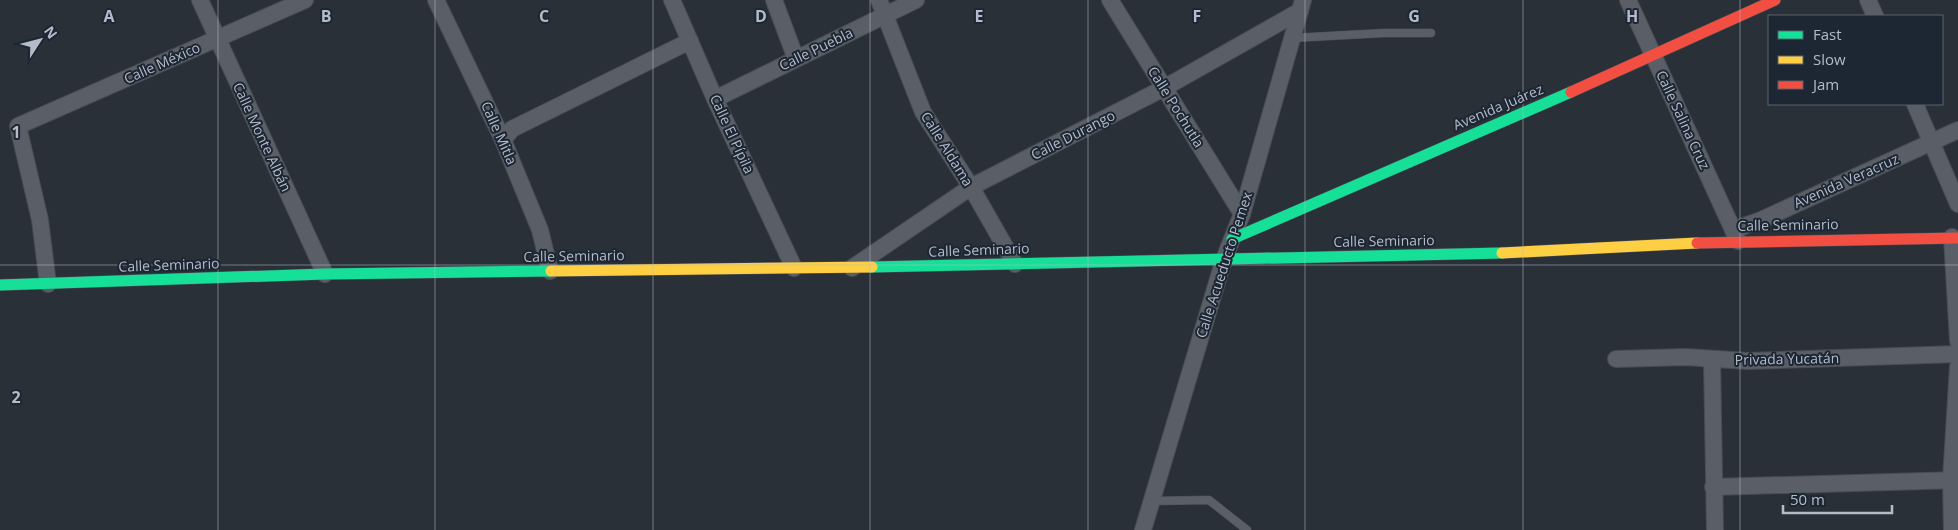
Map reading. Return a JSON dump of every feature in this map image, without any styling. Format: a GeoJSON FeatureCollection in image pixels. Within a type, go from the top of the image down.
{"type":"FeatureCollection","features":[{"type":"Feature","properties":{"kind":"street","name":"Calle Monte Albán"},"geometry":{"type":"LineString","coordinates":[[200,0],[324,274]]}},
{"type":"Feature","properties":{"kind":"street","name":"Calle México"},"geometry":{"type":"LineString","coordinates":[[48,284],[40,220],[18,126],[305,0]]}},
{"type":"Feature","properties":{"kind":"street","name":"Calle Mitla"},"geometry":{"type":"LineString","coordinates":[[436,0],[503,140],[540,230],[550,271]]}},
{"type":"Feature","properties":{"kind":"street","name":"Calle El Pípila"},"geometry":{"type":"LineString","coordinates":[[672,0],[794,268]]}},
{"type":"Feature","properties":{"kind":"street"},"geometry":{"type":"LineString","coordinates":[[774,0],[796,59]]}},
{"type":"Feature","properties":{"kind":"street","name":"Calle Aldama"},"geometry":{"type":"LineString","coordinates":[[879,0],[923,112],[971,187],[1015,264]]}},
{"type":"Feature","properties":{"kind":"street","name":"Calle Puebla"},"geometry":{"type":"LineString","coordinates":[[715,98],[916,0]]}},
{"type":"Feature","properties":{"kind":"street","name":"Calle Pochutla"},"geometry":{"type":"LineString","coordinates":[[1110,0],[1242,214]]}},
{"type":"Feature","properties":{"kind":"street","name":"Calle Salina Cruz"},"geometry":{"type":"LineString","coordinates":[[1628,0],[1735,235]]}},
{"type":"Feature","properties":{"kind":"street","name":"Avenida Juárez"},"geometry":{"type":"LineString","coordinates":[[1232,239],[1653,56],[1775,0]]}},
{"type":"Feature","properties":{"kind":"street"},"geometry":{"type":"LineString","coordinates":[[1868,0],[1875,15]]}},
{"type":"Feature","properties":{"kind":"street","name":"Calle Durango"},"geometry":{"type":"LineString","coordinates":[[851,268],[971,187],[1164,88],[1301,6]]}},
{"type":"Feature","properties":{"kind":"street","name":"Calle Acueducto Pemex"},"geometry":{"type":"LineString","coordinates":[[1143,530],[1224,259],[1242,214],[1301,6]]}},
{"type":"Feature","properties":{"kind":"street"},"geometry":{"type":"LineString","coordinates":[[503,140],[512,129],[690,41]]}},
{"type":"Feature","properties":{"kind":"street"},"geometry":{"type":"LineString","coordinates":[[1915,105],[1933,142],[1958,204]]}},
{"type":"Feature","properties":{"kind":"street","name":"Avenida Veracruz"},"geometry":{"type":"LineString","coordinates":[[1735,235],[1761,220],[1958,130]]}},
{"type":"Feature","properties":{"kind":"street","name":"Calle Seminario"},"geometry":{"type":"LineString","coordinates":[[0,285],[324,274],[851,268],[1480,254],[1735,235],[1955,237]]}},
{"type":"Feature","properties":{"kind":"street"},"geometry":{"type":"LineString","coordinates":[[1955,237],[1958,341]]}},
{"type":"Feature","properties":{"kind":"street","name":"Privada Yucatán"},"geometry":{"type":"LineString","coordinates":[[1616,359],[1686,357],[1747,361],[1958,354]]}},
{"type":"Feature","properties":{"kind":"street"},"geometry":{"type":"LineString","coordinates":[[1712,360],[1715,530]]}},
{"type":"Feature","properties":{"kind":"street"},"geometry":{"type":"LineString","coordinates":[[1952,530],[1958,366]]}},
{"type":"Feature","properties":{"kind":"street"},"geometry":{"type":"LineString","coordinates":[[1714,487],[1955,480]]}},
{"type":"Feature","properties":{"kind":"lane"},"geometry":{"type":"LineString","coordinates":[[1292,38],[1384,33],[1431,33]]}},
{"type":"Feature","properties":{"kind":"lane"},"geometry":{"type":"LineString","coordinates":[[1151,501],[1209,500],[1247,530]]}},
{"type":"Feature","properties":{"kind":"traffic: fast"},"geometry":{"type":"LineString","coordinates":[[1232,239],[1571,92]]}},
{"type":"Feature","properties":{"kind":"traffic: fast"},"geometry":{"type":"LineString","coordinates":[[872,267],[1502,253]]}},
{"type":"Feature","properties":{"kind":"traffic: fast"},"geometry":{"type":"LineString","coordinates":[[0,285],[325,274],[551,271]]}},
{"type":"Feature","properties":{"kind":"traffic: slow"},"geometry":{"type":"LineString","coordinates":[[1502,253],[1697,243]]}},
{"type":"Feature","properties":{"kind":"traffic: slow"},"geometry":{"type":"LineString","coordinates":[[551,271],[872,267]]}},
{"type":"Feature","properties":{"kind":"traffic: jam"},"geometry":{"type":"LineString","coordinates":[[1571,92],[1775,0]]}},
{"type":"Feature","properties":{"kind":"traffic: jam"},"geometry":{"type":"LineString","coordinates":[[1697,243],[1958,238]]}}]}
